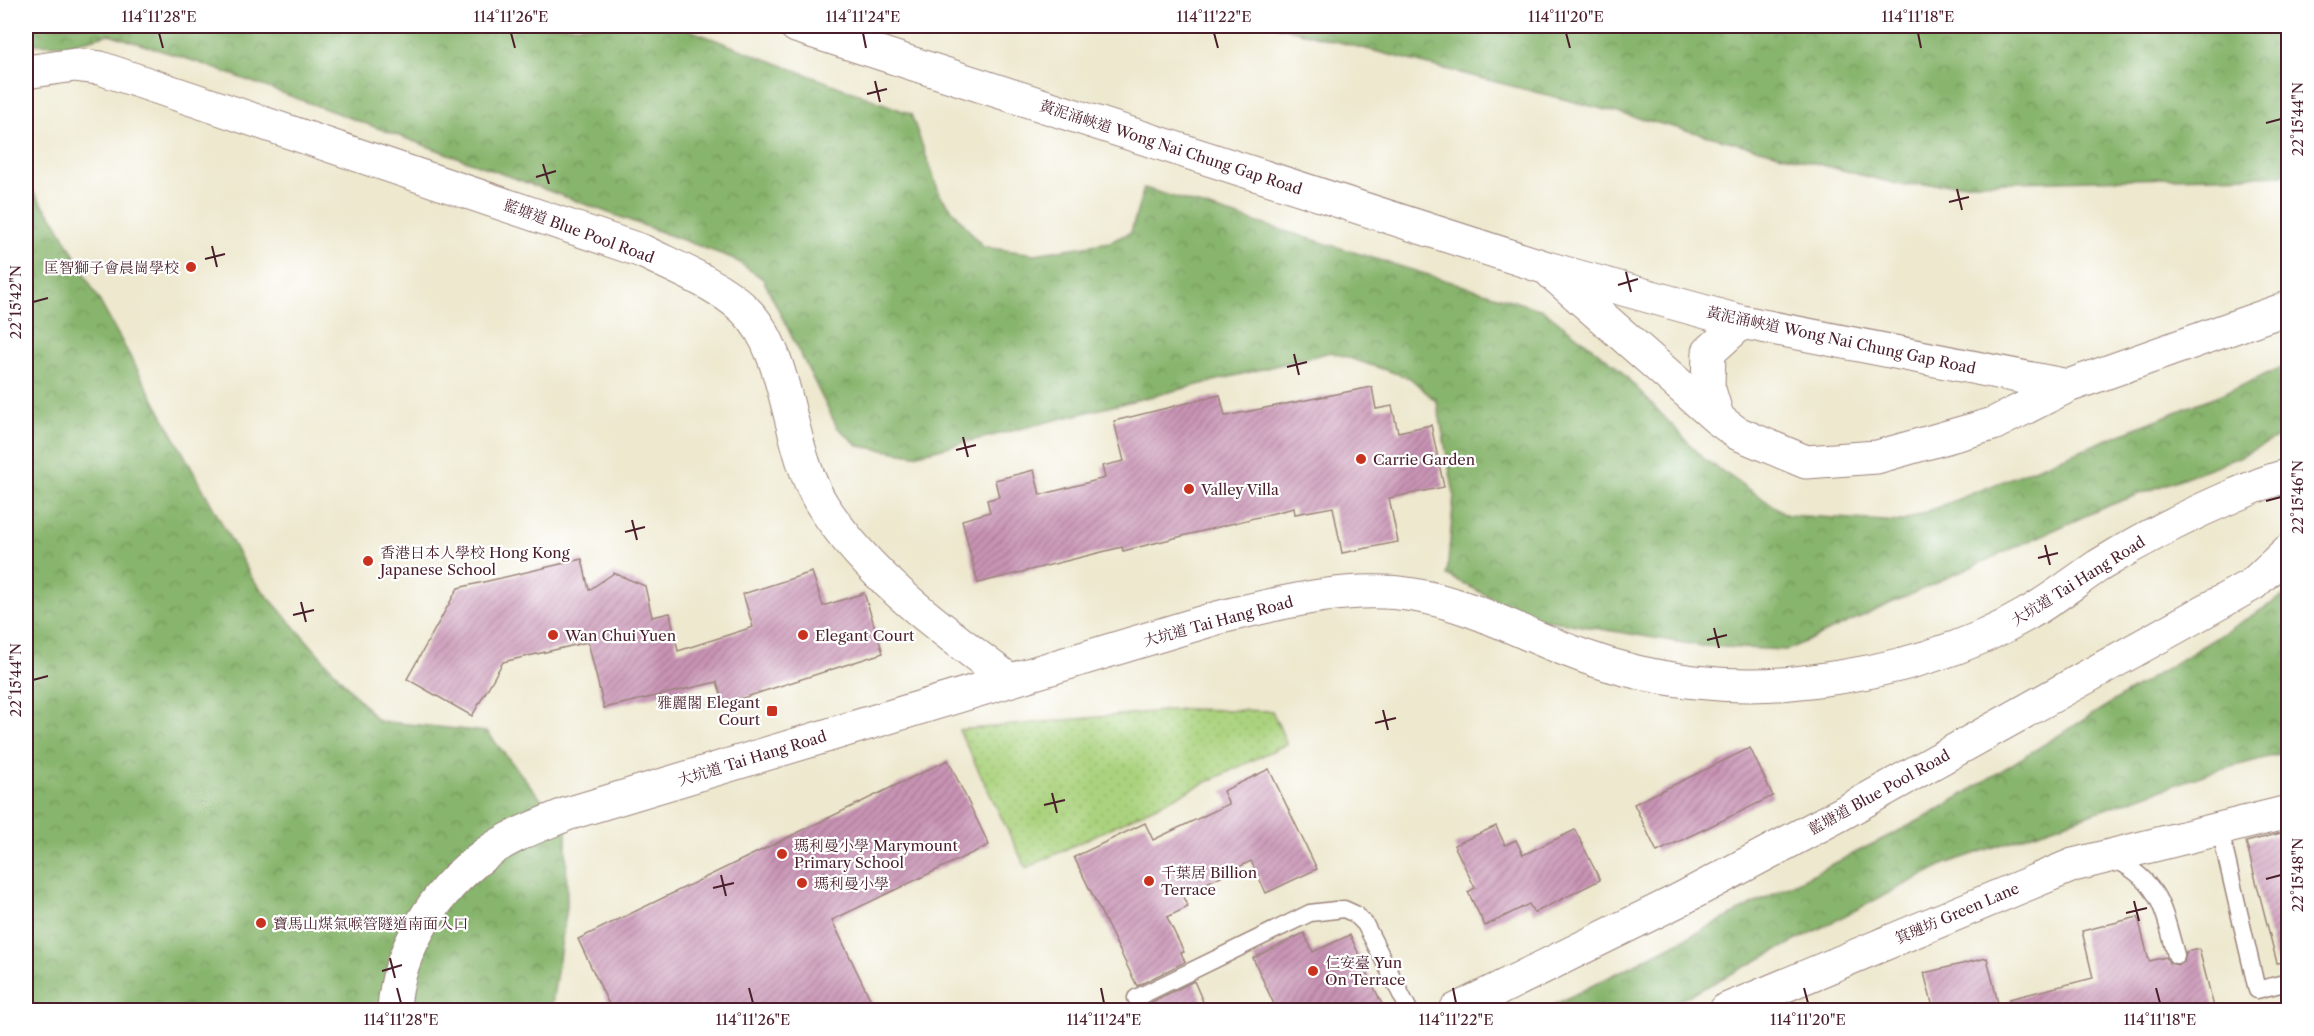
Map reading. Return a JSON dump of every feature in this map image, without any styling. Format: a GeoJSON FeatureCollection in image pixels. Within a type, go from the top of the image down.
{"type":"FeatureCollection","features":[{"type":"Feature","properties":{"kind":"main road","name":"黃泥涌峽道 Wong Nai Chung Gap Road"},"geometry":{"type":"LineString","coordinates":[[796,26],[1547,268],[1742,322],[2068,386]]}},
{"type":"Feature","properties":{"kind":"main road","name":"藍塘道 Blue Pool Road"},"geometry":{"type":"LineString","coordinates":[[26,72],[75,65],[100,68],[642,251],[713,287],[744,309],[760,327],[774,357],[806,470],[822,505],[861,555],[904,597],[1008,679]]}},
{"type":"Feature","properties":{"kind":"main road","name":"黃泥涌峽道 Wong Nai Chung Gap Road"},"geometry":{"type":"LineString","coordinates":[[1547,268],[1718,419],[1737,433],[1806,462],[1877,457],[1992,424],[2068,386],[2289,308]]}},
{"type":"Feature","properties":{"kind":"main road"},"geometry":{"type":"LineString","coordinates":[[1718,419],[1708,386],[1709,352],[1742,322]]}},
{"type":"Feature","properties":{"kind":"main road","name":"大坑道 Tai Hang Road"},"geometry":{"type":"LineString","coordinates":[[394,1011],[403,966],[426,917],[451,884],[467,869],[509,839],[567,814],[1008,679],[1217,618],[1275,604],[1340,594],[1383,592],[1412,594],[1462,606],[1612,667],[1656,677],[1701,683],[1758,685],[1861,674],[1914,662],[2001,629],[2049,601],[2139,542],[2211,505],[2289,476]]}},
{"type":"Feature","properties":{"kind":"main road","name":"藍塘道 Blue Pool Road"},"geometry":{"type":"LineString","coordinates":[[1456,1011],[1679,900],[1851,809],[2253,585],[2289,551]]}},
{"type":"Feature","properties":{"kind":"main road","name":"箕璉坊 Green Lane"},"geometry":{"type":"LineString","coordinates":[[1726,1011],[2040,878],[2106,855],[2204,838],[2289,812]]}},
{"type":"Feature","properties":{"kind":"lane"},"geometry":{"type":"LineString","coordinates":[[2204,838],[2257,990],[2289,982]]}},
{"type":"Feature","properties":{"kind":"lane"},"geometry":{"type":"LineString","coordinates":[[2106,855],[2127,865],[2144,877],[2155,890],[2162,904],[2176,955]]}},
{"type":"Feature","properties":{"kind":"lane"},"geometry":{"type":"LineString","coordinates":[[1136,998],[1298,918],[1333,908],[1355,914],[1365,924],[1409,1011]]}},
{"type":"Feature","properties":{"kind":"green space"},"geometry":{"type":"Polygon","coordinates":[[[26,26],[679,26],[911,114],[940,195],[983,247],[1035,254],[1110,242],[1131,232],[1144,188],[1543,310],[1615,365],[1703,458],[1787,515],[1901,522],[2241,386],[2288,364],[2288,432],[2239,457],[2105,507],[1787,650],[1702,646],[1529,617],[1447,575],[1454,494],[1437,402],[1410,378],[1331,352],[914,455],[859,446],[837,427],[763,279],[732,258],[200,63],[109,34],[68,45],[26,44],[26,26]]]}},
{"type":"Feature","properties":{"kind":"green space"},"geometry":{"type":"Polygon","coordinates":[[[1276,26],[2288,26],[2288,175],[1901,185],[1276,26]]]}},
{"type":"Feature","properties":{"kind":"green space"},"geometry":{"type":"Polygon","coordinates":[[[26,183],[56,222],[253,580],[378,721],[487,732],[566,830],[567,907],[551,1010],[26,1010],[26,183]]]}},
{"type":"Feature","properties":{"kind":"green space"},"geometry":{"type":"Polygon","coordinates":[[[2288,593],[2288,752],[2212,772],[1945,864],[1661,1010],[1544,1010],[1930,815],[2288,593]]]}},
{"type":"Feature","properties":{"kind":"green space"},"geometry":{"type":"Polygon","coordinates":[[[1184,709],[1272,711],[1287,744],[1026,868],[959,730],[1184,709]]]}},
{"type":"Feature","properties":{"kind":"building"},"geometry":{"type":"Polygon","coordinates":[[[1372,387],[1376,409],[1392,406],[1398,432],[1431,425],[1444,487],[1389,498],[1398,542],[1342,553],[1333,507],[1295,514],[1294,508],[1123,551],[1122,547],[978,583],[962,520],[990,512],[987,500],[999,497],[995,480],[1034,470],[1040,495],[1105,478],[1102,466],[1124,461],[1114,421],[1220,395],[1225,416],[1372,387]]]}},
{"type":"Feature","properties":{"kind":"building","name":"Wan Chui Yuen"},"geometry":{"type":"Polygon","coordinates":[[[582,559],[589,590],[614,573],[645,586],[652,617],[670,613],[678,651],[753,627],[743,594],[812,572],[823,606],[864,593],[883,653],[724,704],[717,682],[604,708],[588,642],[503,662],[472,716],[407,679],[458,588],[582,559]]]}},
{"type":"Feature","properties":{"kind":"building"},"geometry":{"type":"Polygon","coordinates":[[[1750,748],[1773,796],[1657,852],[1634,804],[1750,748]]]}},
{"type":"Feature","properties":{"kind":"building","name":"瑪利曼小學"},"geometry":{"type":"Polygon","coordinates":[[[948,760],[989,845],[832,920],[876,1011],[612,1011],[578,939],[948,760]]]}},
{"type":"Feature","properties":{"kind":"building","name":"千葉居 Billion Terrace"},"geometry":{"type":"Polygon","coordinates":[[[1269,769],[1317,869],[1266,893],[1251,861],[1182,895],[1188,907],[1167,917],[1184,952],[1181,953],[1185,962],[1137,986],[1074,857],[1145,823],[1153,840],[1229,804],[1223,791],[1269,769]]]}},
{"type":"Feature","properties":{"kind":"building"},"geometry":{"type":"Polygon","coordinates":[[[1496,826],[1505,845],[1516,840],[1523,855],[1575,830],[1600,880],[1534,913],[1529,904],[1485,926],[1468,892],[1475,888],[1454,845],[1496,826]]]}},
{"type":"Feature","properties":{"kind":"building"},"geometry":{"type":"Polygon","coordinates":[[[2289,831],[2289,962],[2277,963],[2246,842],[2289,831]]]}},
{"type":"Feature","properties":{"kind":"building"},"geometry":{"type":"Polygon","coordinates":[[[2138,917],[2149,961],[2166,957],[2169,963],[2178,965],[2184,962],[2186,952],[2199,949],[2215,1011],[2011,1011],[2009,999],[2093,978],[2082,931],[2138,917]]]}},
{"type":"Feature","properties":{"kind":"building","name":"仁安臺 Yun On Terrace"},"geometry":{"type":"Polygon","coordinates":[[[1304,933],[1313,952],[1350,935],[1385,1011],[1277,1011],[1253,958],[1304,933]]]}},
{"type":"Feature","properties":{"kind":"building"},"geometry":{"type":"Polygon","coordinates":[[[1987,958],[2000,1011],[1934,1011],[1924,973],[1987,958]]]}},
{"type":"Feature","properties":{"kind":"building"},"geometry":{"type":"Polygon","coordinates":[[[1194,981],[1207,1011],[1148,1011],[1146,1005],[1194,981]]]}},
{"type":"Feature","properties":{"kind":"place","name":"匡智獅子會晨崗學校"},"geometry":{"type":"Point","coordinates":[191,267]}},
{"type":"Feature","properties":{"kind":"place","name":"Carrie Garden"},"geometry":{"type":"Point","coordinates":[1361,459]}},
{"type":"Feature","properties":{"kind":"place","name":"Valley Villa"},"geometry":{"type":"Point","coordinates":[1189,489]}},
{"type":"Feature","properties":{"kind":"place","name":"香港日本人學校 Hong Kong Japanese School"},"geometry":{"type":"Point","coordinates":[368,561]}},
{"type":"Feature","properties":{"kind":"place","name":"Wan Chui Yuen"},"geometry":{"type":"Point","coordinates":[553,635]}},
{"type":"Feature","properties":{"kind":"place","name":"Elegant Court"},"geometry":{"type":"Point","coordinates":[803,635]}},
{"type":"Feature","properties":{"kind":"place","name":"雅麗閣 Elegant Court"},"geometry":{"type":"Point","coordinates":[772,711]}},
{"type":"Feature","properties":{"kind":"place","name":"瑪利曼小學 Marymount Primary School"},"geometry":{"type":"Point","coordinates":[782,854]}},
{"type":"Feature","properties":{"kind":"place","name":"千葉居 Billion Terrace"},"geometry":{"type":"Point","coordinates":[1149,881]}},
{"type":"Feature","properties":{"kind":"place","name":"瑪利曼小學"},"geometry":{"type":"Point","coordinates":[802,883]}},
{"type":"Feature","properties":{"kind":"place","name":"寶馬山煤氣喉管隧道南面入口"},"geometry":{"type":"Point","coordinates":[261,923]}},
{"type":"Feature","properties":{"kind":"place","name":"仁安臺 Yun On Terrace"},"geometry":{"type":"Point","coordinates":[1313,971]}}]}
